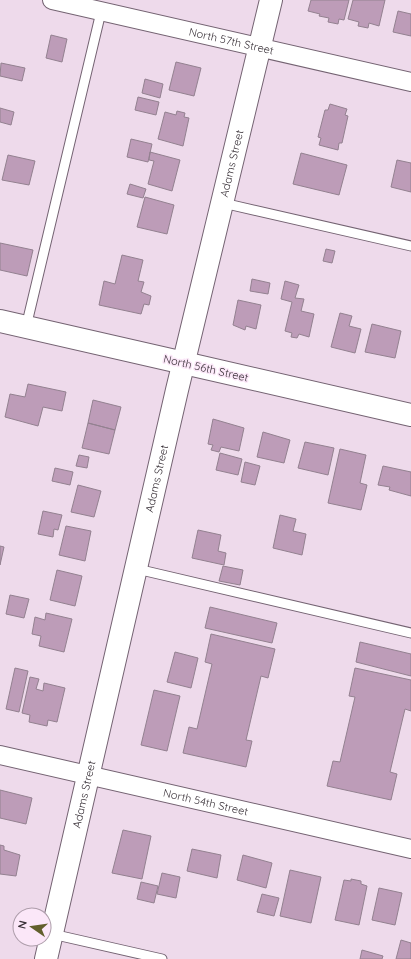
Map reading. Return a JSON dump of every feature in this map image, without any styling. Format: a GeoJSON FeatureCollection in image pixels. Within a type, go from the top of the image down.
{"type":"FeatureCollection","features":[{"type":"Feature","properties":{"kind":"main road","name":"Adams Street"},"geometry":{"type":"LineString","coordinates":[[52,934],[184,363],[271,0]]}},
{"type":"Feature","properties":{"kind":"main road","name":"North 56th Street"},"geometry":{"type":"LineString","coordinates":[[0,321],[411,415]]}},
{"type":"Feature","properties":{"kind":"main road","name":"Adams Street"},"geometry":{"type":"LineString","coordinates":[[46,959],[49,947]]}},
{"type":"Feature","properties":{"kind":"street","name":"North 57th Street"},"geometry":{"type":"LineString","coordinates":[[52,0],[411,82]]}},
{"type":"Feature","properties":{"kind":"street","name":"North 54th Street"},"geometry":{"type":"LineString","coordinates":[[0,755],[411,849]]}},
{"type":"Feature","properties":{"kind":"lane"},"geometry":{"type":"LineString","coordinates":[[26,327],[101,12]]}},
{"type":"Feature","properties":{"kind":"lane"},"geometry":{"type":"LineString","coordinates":[[223,203],[411,246]]}},
{"type":"Feature","properties":{"kind":"lane"},"geometry":{"type":"LineString","coordinates":[[137,569],[411,633]]}},
{"type":"Feature","properties":{"kind":"lane"},"geometry":{"type":"LineString","coordinates":[[52,934],[162,959]]}},
{"type":"Feature","properties":{"kind":"building"},"geometry":{"type":"Polygon","coordinates":[[[311,0],[349,0],[344,20],[339,19],[338,24],[328,22],[329,18],[319,16],[320,14],[308,11],[311,0]]]}},
{"type":"Feature","properties":{"kind":"building"},"geometry":{"type":"Polygon","coordinates":[[[353,0],[385,0],[379,26],[369,23],[368,28],[358,26],[359,22],[348,19],[353,0]]]}},
{"type":"Feature","properties":{"kind":"building"},"geometry":{"type":"Polygon","coordinates":[[[398,11],[411,14],[411,36],[393,32],[398,11]]]}},
{"type":"Feature","properties":{"kind":"building"},"geometry":{"type":"Polygon","coordinates":[[[51,35],[67,39],[62,62],[46,58],[51,35]]]}},
{"type":"Feature","properties":{"kind":"building"},"geometry":{"type":"Polygon","coordinates":[[[176,62],[201,68],[194,96],[169,90],[176,62]]]}},
{"type":"Feature","properties":{"kind":"building"},"geometry":{"type":"Polygon","coordinates":[[[1,63],[25,68],[22,81],[0,76],[1,63]]]}},
{"type":"Feature","properties":{"kind":"building"},"geometry":{"type":"Polygon","coordinates":[[[145,79],[163,84],[160,98],[142,93],[145,79]]]}},
{"type":"Feature","properties":{"kind":"building"},"geometry":{"type":"Polygon","coordinates":[[[138,97],[159,102],[156,115],[135,110],[138,97]]]}},
{"type":"Feature","properties":{"kind":"building"},"geometry":{"type":"Polygon","coordinates":[[[330,104],[347,109],[345,115],[348,116],[342,143],[339,143],[338,150],[319,145],[321,138],[318,137],[325,110],[328,110],[330,104]]]}},
{"type":"Feature","properties":{"kind":"building"},"geometry":{"type":"Polygon","coordinates":[[[0,108],[14,112],[11,125],[0,122],[0,108]]]}},
{"type":"Feature","properties":{"kind":"building"},"geometry":{"type":"Polygon","coordinates":[[[177,111],[185,113],[184,117],[189,118],[183,146],[158,139],[165,112],[176,115],[177,111]]]}},
{"type":"Feature","properties":{"kind":"building"},"geometry":{"type":"Polygon","coordinates":[[[131,139],[152,144],[148,162],[127,157],[131,139]]]}},
{"type":"Feature","properties":{"kind":"building"},"geometry":{"type":"Polygon","coordinates":[[[150,152],[180,160],[172,191],[148,184],[154,161],[149,160],[150,152]]]}},
{"type":"Feature","properties":{"kind":"building"},"geometry":{"type":"Polygon","coordinates":[[[301,153],[347,165],[339,195],[293,184],[301,153]]]}},
{"type":"Feature","properties":{"kind":"building"},"geometry":{"type":"Polygon","coordinates":[[[8,155],[35,161],[29,185],[2,180],[8,155]]]}},
{"type":"Feature","properties":{"kind":"building"},"geometry":{"type":"Polygon","coordinates":[[[397,160],[411,163],[411,192],[391,187],[397,160]]]}},
{"type":"Feature","properties":{"kind":"building"},"geometry":{"type":"Polygon","coordinates":[[[130,184],[146,189],[143,198],[127,194],[130,184]]]}},
{"type":"Feature","properties":{"kind":"building"},"geometry":{"type":"Polygon","coordinates":[[[145,197],[174,205],[167,234],[137,227],[145,197]]]}},
{"type":"Feature","properties":{"kind":"building"},"geometry":{"type":"Polygon","coordinates":[[[0,243],[33,250],[27,276],[0,270],[0,243]]]}},
{"type":"Feature","properties":{"kind":"building"},"geometry":{"type":"Polygon","coordinates":[[[326,249],[335,251],[332,263],[323,261],[326,249]]]}},
{"type":"Feature","properties":{"kind":"building"},"geometry":{"type":"Polygon","coordinates":[[[122,255],[143,260],[138,281],[144,282],[141,292],[151,296],[149,305],[144,304],[141,314],[99,305],[104,281],[115,284],[122,255]]]}},
{"type":"Feature","properties":{"kind":"building"},"geometry":{"type":"Polygon","coordinates":[[[252,279],[270,283],[268,294],[250,291],[252,279]]]}},
{"type":"Feature","properties":{"kind":"building"},"geometry":{"type":"Polygon","coordinates":[[[285,281],[299,285],[295,298],[304,299],[301,311],[314,314],[309,337],[299,334],[297,338],[291,337],[292,333],[285,331],[292,302],[281,299],[285,281]]]}},
{"type":"Feature","properties":{"kind":"building"},"geometry":{"type":"Polygon","coordinates":[[[238,300],[261,305],[256,329],[246,326],[245,330],[233,325],[238,300]]]}},
{"type":"Feature","properties":{"kind":"building"},"geometry":{"type":"Polygon","coordinates":[[[340,313],[352,316],[349,326],[361,329],[355,353],[331,347],[340,313]]]}},
{"type":"Feature","properties":{"kind":"building"},"geometry":{"type":"Polygon","coordinates":[[[372,324],[401,331],[395,358],[365,352],[372,324]]]}},
{"type":"Feature","properties":{"kind":"building"},"geometry":{"type":"Polygon","coordinates":[[[28,384],[66,392],[62,411],[43,407],[38,426],[5,417],[10,394],[25,397],[28,384]]]}},
{"type":"Feature","properties":{"kind":"building"},"geometry":{"type":"Polygon","coordinates":[[[93,400],[121,407],[115,430],[88,423],[93,400]]]}},
{"type":"Feature","properties":{"kind":"building"},"geometry":{"type":"Polygon","coordinates":[[[213,419],[244,428],[239,451],[221,447],[219,452],[211,450],[213,445],[208,444],[213,419]]]}},
{"type":"Feature","properties":{"kind":"building"},"geometry":{"type":"Polygon","coordinates":[[[88,423],[115,430],[109,454],[82,448],[88,423]]]}},
{"type":"Feature","properties":{"kind":"building"},"geometry":{"type":"Polygon","coordinates":[[[263,432],[290,440],[284,463],[257,457],[263,432]]]}},
{"type":"Feature","properties":{"kind":"building"},"geometry":{"type":"Polygon","coordinates":[[[305,442],[334,448],[328,475],[298,468],[305,442]]]}},
{"type":"Feature","properties":{"kind":"building"},"geometry":{"type":"Polygon","coordinates":[[[340,449],[366,455],[360,483],[367,485],[361,510],[328,503],[340,449]]]}},
{"type":"Feature","properties":{"kind":"building"},"geometry":{"type":"Polygon","coordinates":[[[220,453],[242,459],[238,475],[216,470],[220,453]]]}},
{"type":"Feature","properties":{"kind":"building"},"geometry":{"type":"Polygon","coordinates":[[[79,455],[89,457],[87,468],[76,466],[79,455]]]}},
{"type":"Feature","properties":{"kind":"building"},"geometry":{"type":"Polygon","coordinates":[[[245,462],[260,466],[255,485],[241,482],[245,462]]]}},
{"type":"Feature","properties":{"kind":"building"},"geometry":{"type":"Polygon","coordinates":[[[383,466],[411,472],[411,496],[389,490],[390,487],[378,485],[383,466]]]}},
{"type":"Feature","properties":{"kind":"building"},"geometry":{"type":"Polygon","coordinates":[[[55,468],[73,472],[70,485],[52,481],[55,468]]]}},
{"type":"Feature","properties":{"kind":"building"},"geometry":{"type":"Polygon","coordinates":[[[78,485],[101,491],[94,517],[71,512],[78,485]]]}},
{"type":"Feature","properties":{"kind":"building"},"geometry":{"type":"Polygon","coordinates":[[[43,511],[62,515],[58,530],[54,529],[53,537],[38,534],[43,511]]]}},
{"type":"Feature","properties":{"kind":"building"},"geometry":{"type":"Polygon","coordinates":[[[280,515],[296,519],[293,531],[306,534],[302,555],[273,548],[280,515]]]}},
{"type":"Feature","properties":{"kind":"building"},"geometry":{"type":"Polygon","coordinates":[[[66,526],[91,531],[85,561],[59,555],[66,526]]]}},
{"type":"Feature","properties":{"kind":"building"},"geometry":{"type":"Polygon","coordinates":[[[198,530],[221,535],[218,551],[226,553],[224,565],[192,558],[198,530]]]}},
{"type":"Feature","properties":{"kind":"building"},"geometry":{"type":"Polygon","coordinates":[[[0,546],[4,547],[0,565],[0,546]]]}},
{"type":"Feature","properties":{"kind":"building"},"geometry":{"type":"Polygon","coordinates":[[[223,566],[243,570],[240,585],[219,581],[223,566]]]}},
{"type":"Feature","properties":{"kind":"building"},"geometry":{"type":"Polygon","coordinates":[[[57,570],[82,576],[75,606],[50,600],[57,570]]]}},
{"type":"Feature","properties":{"kind":"building"},"geometry":{"type":"Polygon","coordinates":[[[10,595],[29,599],[24,618],[6,614],[10,595]]]}},
{"type":"Feature","properties":{"kind":"building"},"geometry":{"type":"Polygon","coordinates":[[[210,607],[277,623],[272,643],[205,628],[210,607]]]}},
{"type":"Feature","properties":{"kind":"building"},"geometry":{"type":"Polygon","coordinates":[[[46,613],[72,619],[64,652],[39,646],[41,636],[32,634],[35,617],[45,620],[46,613]]]}},
{"type":"Feature","properties":{"kind":"building"},"geometry":{"type":"Polygon","coordinates":[[[211,634],[275,649],[268,678],[261,676],[246,740],[252,741],[246,767],[183,753],[189,727],[197,729],[212,664],[205,662],[211,634]]]}},
{"type":"Feature","properties":{"kind":"building"},"geometry":{"type":"Polygon","coordinates":[[[360,642],[411,654],[411,676],[356,662],[360,642]]]}},
{"type":"Feature","properties":{"kind":"building"},"geometry":{"type":"Polygon","coordinates":[[[175,652],[198,658],[191,688],[167,682],[175,652]]]}},
{"type":"Feature","properties":{"kind":"building"},"geometry":{"type":"Polygon","coordinates":[[[15,668],[28,671],[19,712],[6,709],[15,668]]]}},
{"type":"Feature","properties":{"kind":"building"},"geometry":{"type":"Polygon","coordinates":[[[355,668],[411,680],[411,711],[405,709],[390,772],[397,774],[391,800],[327,786],[333,761],[340,762],[355,697],[349,696],[355,668]]]}},
{"type":"Feature","properties":{"kind":"building"},"geometry":{"type":"Polygon","coordinates":[[[30,677],[39,679],[36,689],[43,691],[44,683],[65,688],[57,722],[48,720],[47,726],[29,722],[30,715],[22,713],[30,677]]]}},
{"type":"Feature","properties":{"kind":"building"},"geometry":{"type":"Polygon","coordinates":[[[154,690],[180,696],[167,751],[141,745],[154,690]]]}},
{"type":"Feature","properties":{"kind":"building"},"geometry":{"type":"Polygon","coordinates":[[[0,790],[32,798],[26,824],[0,818],[0,790]]]}},
{"type":"Feature","properties":{"kind":"building"},"geometry":{"type":"Polygon","coordinates":[[[123,830],[151,836],[142,879],[112,873],[123,830]]]}},
{"type":"Feature","properties":{"kind":"building"},"geometry":{"type":"Polygon","coordinates":[[[0,845],[4,846],[4,850],[20,855],[16,876],[0,874],[0,845]]]}},
{"type":"Feature","properties":{"kind":"building"},"geometry":{"type":"Polygon","coordinates":[[[192,849],[221,855],[217,878],[187,871],[192,849]]]}},
{"type":"Feature","properties":{"kind":"building"},"geometry":{"type":"Polygon","coordinates":[[[243,855],[272,863],[266,888],[237,880],[243,855]]]}},
{"type":"Feature","properties":{"kind":"building"},"geometry":{"type":"Polygon","coordinates":[[[290,870],[321,877],[311,923],[280,916],[290,870]]]}},
{"type":"Feature","properties":{"kind":"building"},"geometry":{"type":"Polygon","coordinates":[[[162,873],[180,877],[176,898],[157,894],[162,873]]]}},
{"type":"Feature","properties":{"kind":"building"},"geometry":{"type":"Polygon","coordinates":[[[351,879],[361,881],[361,884],[367,886],[359,925],[335,920],[344,880],[351,881],[351,879]]]}},
{"type":"Feature","properties":{"kind":"building"},"geometry":{"type":"Polygon","coordinates":[[[141,882],[158,886],[154,903],[137,899],[141,882]]]}},
{"type":"Feature","properties":{"kind":"building"},"geometry":{"type":"Polygon","coordinates":[[[379,888],[402,893],[395,925],[372,920],[379,888]]]}},
{"type":"Feature","properties":{"kind":"building"},"geometry":{"type":"Polygon","coordinates":[[[262,894],[279,898],[274,916],[257,912],[262,894]]]}},
{"type":"Feature","properties":{"kind":"building"},"geometry":{"type":"Polygon","coordinates":[[[401,940],[411,943],[411,959],[396,959],[401,940]]]}},
{"type":"Feature","properties":{"kind":"building"},"geometry":{"type":"Polygon","coordinates":[[[362,950],[383,956],[382,959],[360,959],[362,950]]]}}]}
